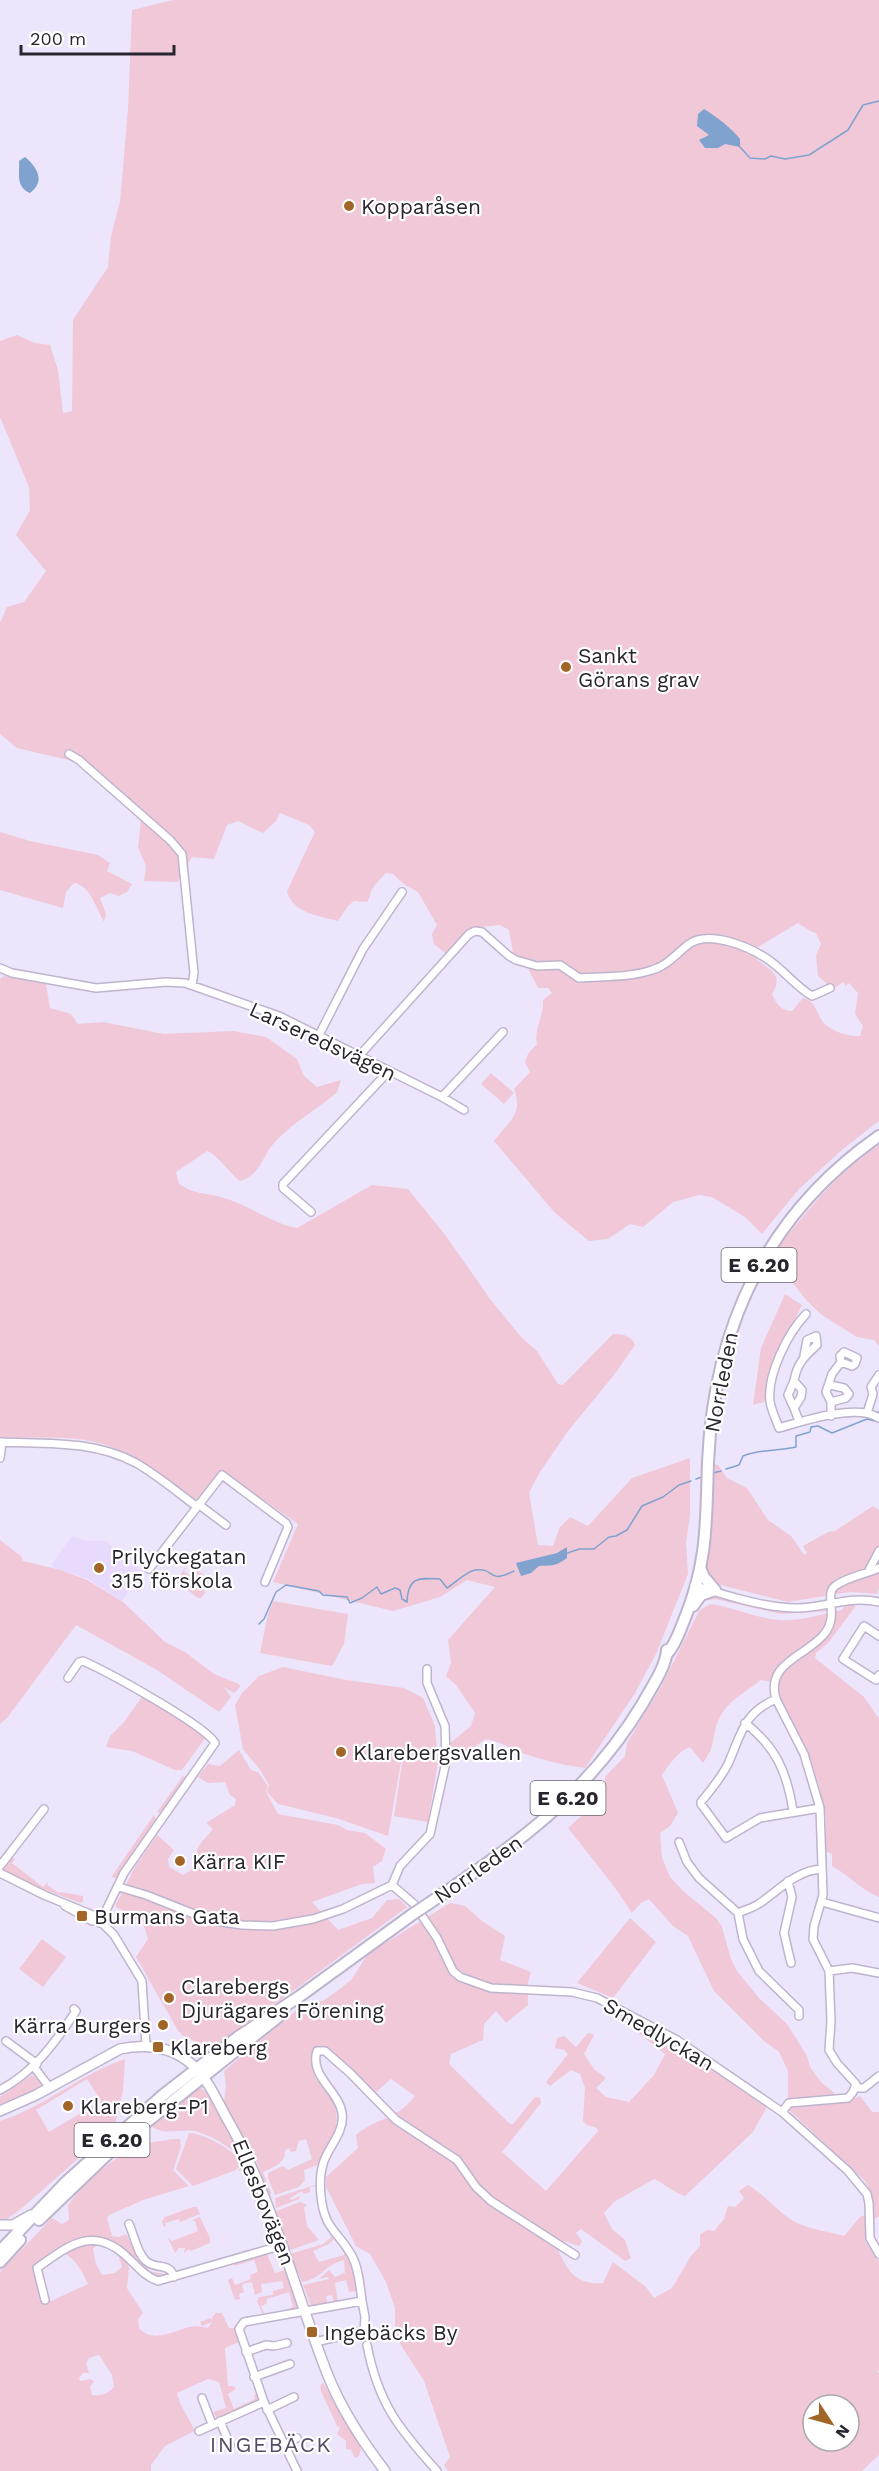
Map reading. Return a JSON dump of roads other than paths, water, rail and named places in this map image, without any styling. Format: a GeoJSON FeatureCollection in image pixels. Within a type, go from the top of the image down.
{"type":"FeatureCollection","features":[{"type":"Feature","properties":{"kind":"highway","name":"Norrleden"},"geometry":{"type":"LineString","coordinates":[[0,2261],[114,2148],[253,2027],[524,1837],[576,1791],[600,1765],[633,1719],[685,1619],[694,1586],[712,1415],[721,1364],[735,1317],[753,1276],[778,1234],[808,1197],[834,1171],[879,1136]]}},
{"type":"Feature","properties":{"kind":"highway","name":"Norrleden"},"geometry":{"type":"LineString","coordinates":[[667,1654],[701,1570],[706,1535],[708,1466]]}},
{"type":"Feature","properties":{"kind":"highway"},"geometry":{"type":"LineString","coordinates":[[685,1619],[698,1599],[715,1590],[701,1570]]}},
{"type":"Feature","properties":{"kind":"highway","name":"Norrleden"},"geometry":{"type":"LineString","coordinates":[[1,2245],[108,2143],[200,2073]]}},
{"type":"Feature","properties":{"kind":"main road","name":"Ellesbovägen"},"geometry":{"type":"LineString","coordinates":[[0,2110],[50,2088],[112,2052],[131,2046],[146,2046],[170,2051],[200,2073],[251,2162],[283,2245],[315,2342],[343,2408],[385,2471]]}},
{"type":"Feature","properties":{"kind":"main road"},"geometry":{"type":"LineString","coordinates":[[0,2225],[13,2225],[38,2211]]}},
{"type":"Feature","properties":{"kind":"main road"},"geometry":{"type":"LineString","coordinates":[[0,2261],[1,2245],[15,2245]]}},
{"type":"Feature","properties":{"kind":"street"},"geometry":{"type":"LineString","coordinates":[[69,754],[79,760],[170,840],[182,854],[194,973],[192,985]]}},
{"type":"Feature","properties":{"kind":"street"},"geometry":{"type":"LineString","coordinates":[[318,1037],[363,949],[402,891]]}},
{"type":"Feature","properties":{"kind":"street"},"geometry":{"type":"LineString","coordinates":[[359,1056],[475,931],[482,932],[516,960],[537,966],[560,965],[579,978],[596,975],[618,977],[653,970],[672,959],[690,943],[706,938],[717,938],[766,958],[812,996],[830,988]]}},
{"type":"Feature","properties":{"kind":"street","name":"Larseredsvägen"},"geometry":{"type":"LineString","coordinates":[[0,968],[12,973],[96,988],[166,982],[192,985],[279,1016],[464,1110]]}},
{"type":"Feature","properties":{"kind":"street"},"geometry":{"type":"LineString","coordinates":[[442,1097],[503,1032]]}},
{"type":"Feature","properties":{"kind":"street"},"geometry":{"type":"LineString","coordinates":[[311,1212],[283,1188],[283,1184],[388,1072]]}},
{"type":"Feature","properties":{"kind":"street"},"geometry":{"type":"LineString","coordinates":[[806,1314],[788,1339],[775,1371],[770,1391],[771,1408],[779,1428],[799,1421],[831,1416],[867,1413],[879,1418]]}},
{"type":"Feature","properties":{"kind":"street"},"geometry":{"type":"LineString","coordinates":[[799,1421],[788,1394],[804,1356]]}},
{"type":"Feature","properties":{"kind":"street"},"geometry":{"type":"LineString","coordinates":[[831,1416],[831,1401],[826,1392],[832,1374],[841,1362]]}},
{"type":"Feature","properties":{"kind":"street"},"geometry":{"type":"LineString","coordinates":[[867,1413],[876,1393],[871,1387],[879,1375]]}},
{"type":"Feature","properties":{"kind":"street"},"geometry":{"type":"LineString","coordinates":[[794,1381],[802,1390],[801,1397],[794,1408]]}},
{"type":"Feature","properties":{"kind":"street"},"geometry":{"type":"LineString","coordinates":[[830,1385],[844,1388],[849,1394],[846,1398],[831,1401]]}},
{"type":"Feature","properties":{"kind":"street"},"geometry":{"type":"LineString","coordinates":[[0,1458],[1,1442],[73,1444],[108,1451],[136,1463],[226,1525]]}},
{"type":"Feature","properties":{"kind":"street"},"geometry":{"type":"LineString","coordinates":[[149,1569],[222,1475],[284,1519],[288,1527],[265,1582]]}},
{"type":"Feature","properties":{"kind":"street"},"geometry":{"type":"LineString","coordinates":[[868,1572],[879,1551]]}},
{"type":"Feature","properties":{"kind":"street"},"geometry":{"type":"LineString","coordinates":[[856,2088],[853,2080],[837,2063],[829,2050],[831,2020],[829,1971],[813,1939],[814,1926],[822,1902],[820,1808],[804,1754],[776,1699],[774,1687],[778,1674],[786,1663],[824,1634],[832,1621],[830,1593],[836,1585],[879,1568]]}},
{"type":"Feature","properties":{"kind":"street"},"geometry":{"type":"LineString","coordinates":[[694,1586],[782,1608],[803,1608],[854,1599],[879,1602]]}},
{"type":"Feature","properties":{"kind":"street"},"geometry":{"type":"LineString","coordinates":[[879,1636],[864,1626],[843,1659],[876,1680],[879,1675]]}},
{"type":"Feature","properties":{"kind":"street"},"geometry":{"type":"LineString","coordinates":[[68,1678],[79,1662],[83,1661],[174,1712],[204,1731],[215,1743],[124,1873],[100,1923]]}},
{"type":"Feature","properties":{"kind":"street"},"geometry":{"type":"LineString","coordinates":[[118,1887],[146,1895],[209,1920],[242,1925],[273,1926],[305,1921],[343,1909],[392,1885],[400,1866],[430,1834],[446,1762],[445,1726],[426,1683],[427,1670]]}},
{"type":"Feature","properties":{"kind":"street"},"geometry":{"type":"LineString","coordinates":[[776,1699],[760,1708],[745,1723],[721,1777],[701,1804],[726,1838],[760,1818],[820,1808]]}},
{"type":"Feature","properties":{"kind":"street"},"geometry":{"type":"LineString","coordinates":[[745,1723],[772,1748],[786,1782],[793,1811]]}},
{"type":"Feature","properties":{"kind":"street"},"geometry":{"type":"LineString","coordinates":[[0,1866],[44,1809]]}},
{"type":"Feature","properties":{"kind":"street"},"geometry":{"type":"LineString","coordinates":[[679,1842],[687,1862],[699,1878],[738,1913],[743,1939],[759,1971],[799,2010],[799,2016]]}},
{"type":"Feature","properties":{"kind":"street"},"geometry":{"type":"LineString","coordinates":[[738,1913],[758,1905],[788,1881],[810,1871],[822,1869]]}},
{"type":"Feature","properties":{"kind":"street"},"geometry":{"type":"LineString","coordinates":[[0,1873],[100,1923],[104,1930],[114,1938],[142,1981],[146,2046]]}},
{"type":"Feature","properties":{"kind":"street"},"geometry":{"type":"LineString","coordinates":[[788,1881],[792,1897],[784,1937],[791,1963]]}},
{"type":"Feature","properties":{"kind":"street","name":"Smedlyckan"},"geometry":{"type":"LineString","coordinates":[[392,1885],[414,1904],[437,1938],[453,1971],[460,1977],[491,1988],[572,1992],[597,1998],[677,2040],[782,2112],[848,2171],[867,2194],[870,2238],[879,2254]]}},
{"type":"Feature","properties":{"kind":"street"},"geometry":{"type":"LineString","coordinates":[[822,1902],[879,1918]]}},
{"type":"Feature","properties":{"kind":"street"},"geometry":{"type":"LineString","coordinates":[[829,1971],[852,1968],[879,1974]]}},
{"type":"Feature","properties":{"kind":"street"},"geometry":{"type":"LineString","coordinates":[[0,2090],[35,2066],[64,2030],[76,2011],[74,2009]]}},
{"type":"Feature","properties":{"kind":"street"},"geometry":{"type":"LineString","coordinates":[[6,2041],[35,2066],[50,2088]]}},
{"type":"Feature","properties":{"kind":"street"},"geometry":{"type":"LineString","coordinates":[[315,2342],[364,2331],[365,2317],[354,2261],[328,2225],[323,2211],[321,2179],[323,2164],[340,2130],[342,2115],[339,2104],[319,2073],[317,2051],[325,2051],[388,2112],[417,2135],[457,2160],[476,2187],[491,2201],[575,2255]]}},
{"type":"Feature","properties":{"kind":"street"},"geometry":{"type":"LineString","coordinates":[[856,2088],[864,2088],[879,2076]]}},
{"type":"Feature","properties":{"kind":"street"},"geometry":{"type":"LineString","coordinates":[[782,2112],[789,2103],[849,2098],[856,2088]]}},
{"type":"Feature","properties":{"kind":"street"},"geometry":{"type":"LineString","coordinates":[[129,2224],[144,2259],[152,2264],[168,2268],[174,2277]]}},
{"type":"Feature","properties":{"kind":"street"},"geometry":{"type":"LineString","coordinates":[[45,2300],[37,2268],[73,2244],[88,2239],[98,2241],[121,2252],[142,2272],[157,2280],[283,2245]]}},
{"type":"Feature","properties":{"kind":"street"},"geometry":{"type":"LineString","coordinates":[[296,2471],[267,2410],[239,2329],[242,2323],[362,2301]]}},
{"type":"Feature","properties":{"kind":"street"},"geometry":{"type":"LineString","coordinates":[[246,2352],[266,2345],[287,2343]]}},
{"type":"Feature","properties":{"kind":"street"},"geometry":{"type":"LineString","coordinates":[[367,2345],[375,2381],[385,2404],[437,2471]]}},
{"type":"Feature","properties":{"kind":"street"},"geometry":{"type":"LineString","coordinates":[[254,2377],[290,2364]]}},
{"type":"Feature","properties":{"kind":"street"},"geometry":{"type":"LineString","coordinates":[[202,2397],[230,2445]]}},
{"type":"Feature","properties":{"kind":"street"},"geometry":{"type":"LineString","coordinates":[[267,2410],[294,2397]]}},
{"type":"Feature","properties":{"kind":"street"},"geometry":{"type":"LineString","coordinates":[[199,2431],[264,2402]]}},
{"type":"Feature","properties":{"kind":"street"},"geometry":{"type":"LineString","coordinates":[[284,2445],[297,2438]]}},
{"type":"Feature","properties":{"kind":"water"},"geometry":{"type":"Polygon","coordinates":[[[704,109],[736,134],[740,139],[740,147],[725,144],[718,148],[705,148],[699,140],[709,135],[697,126],[698,114],[704,109]]]}},
{"type":"Feature","properties":{"kind":"water"},"geometry":{"type":"Polygon","coordinates":[[[25,157],[33,165],[39,179],[38,184],[30,193],[22,187],[19,179],[19,161],[25,157]]]}},
{"type":"Feature","properties":{"kind":"water"},"geometry":{"type":"Polygon","coordinates":[[[567,1547],[567,1558],[563,1561],[553,1565],[539,1566],[531,1573],[521,1576],[516,1563],[557,1553],[567,1547]]]}},
{"type":"Feature","properties":{"kind":"waterway"},"geometry":{"type":"LineString","coordinates":[[740,147],[750,158],[765,159],[771,156],[785,159],[809,155],[848,130],[863,105],[879,101]]}},
{"type":"Feature","properties":{"kind":"waterway"},"geometry":{"type":"LineString","coordinates":[[726,1469],[739,1465],[743,1456],[749,1454],[796,1447],[796,1436],[810,1432],[811,1427],[818,1426],[832,1433],[867,1419],[875,1421]]}},
{"type":"Feature","properties":{"kind":"waterway"},"geometry":{"type":"LineString","coordinates":[[713,1473],[721,1471]]}},
{"type":"Feature","properties":{"kind":"waterway"},"geometry":{"type":"LineString","coordinates":[[696,1479],[702,1477]]}},
{"type":"Feature","properties":{"kind":"waterway"},"geometry":{"type":"LineString","coordinates":[[565,1554],[579,1549],[594,1549],[609,1537],[627,1530],[642,1506],[663,1497],[679,1485],[691,1481]]}},
{"type":"Feature","properties":{"kind":"waterway"},"geometry":{"type":"LineString","coordinates":[[259,1624],[264,1619],[276,1592],[286,1585],[319,1591],[323,1595],[347,1597],[350,1603],[362,1598],[377,1587],[381,1594],[395,1588],[400,1590],[402,1599],[407,1602],[410,1587],[416,1580],[440,1579],[447,1588],[475,1570],[486,1571],[495,1576],[514,1571]]}},
{"type":"Feature","properties":{"kind":"place","name":"Kopparåsen"},"geometry":{"type":"Point","coordinates":[349,206]}},
{"type":"Feature","properties":{"kind":"place","name":"Sankt Görans grav"},"geometry":{"type":"Point","coordinates":[566,667]}},
{"type":"Feature","properties":{"kind":"place","name":"Prilyckegatan 315 förskola"},"geometry":{"type":"Point","coordinates":[99,1568]}},
{"type":"Feature","properties":{"kind":"place","name":"Klarebergsvallen"},"geometry":{"type":"Point","coordinates":[341,1752]}},
{"type":"Feature","properties":{"kind":"place","name":"Kärra KIF"},"geometry":{"type":"Point","coordinates":[180,1861]}},
{"type":"Feature","properties":{"kind":"place","name":"Burmans Gata"},"geometry":{"type":"Point","coordinates":[82,1916]}},
{"type":"Feature","properties":{"kind":"place","name":"Clarebergs Djurägares Förening"},"geometry":{"type":"Point","coordinates":[169,1998]}},
{"type":"Feature","properties":{"kind":"place","name":"Kärra Burgers"},"geometry":{"type":"Point","coordinates":[163,2025]}},
{"type":"Feature","properties":{"kind":"place","name":"Klareberg"},"geometry":{"type":"Point","coordinates":[158,2047]}},
{"type":"Feature","properties":{"kind":"place","name":"Klareberg-P1"},"geometry":{"type":"Point","coordinates":[68,2106]}},
{"type":"Feature","properties":{"kind":"place","name":"Ingebäcks By"},"geometry":{"type":"Point","coordinates":[312,2332]}},
{"type":"Feature","properties":{"kind":"district","name":"INGEBÄCK"},"geometry":{"type":"Point","coordinates":[271,2444]}}]}
